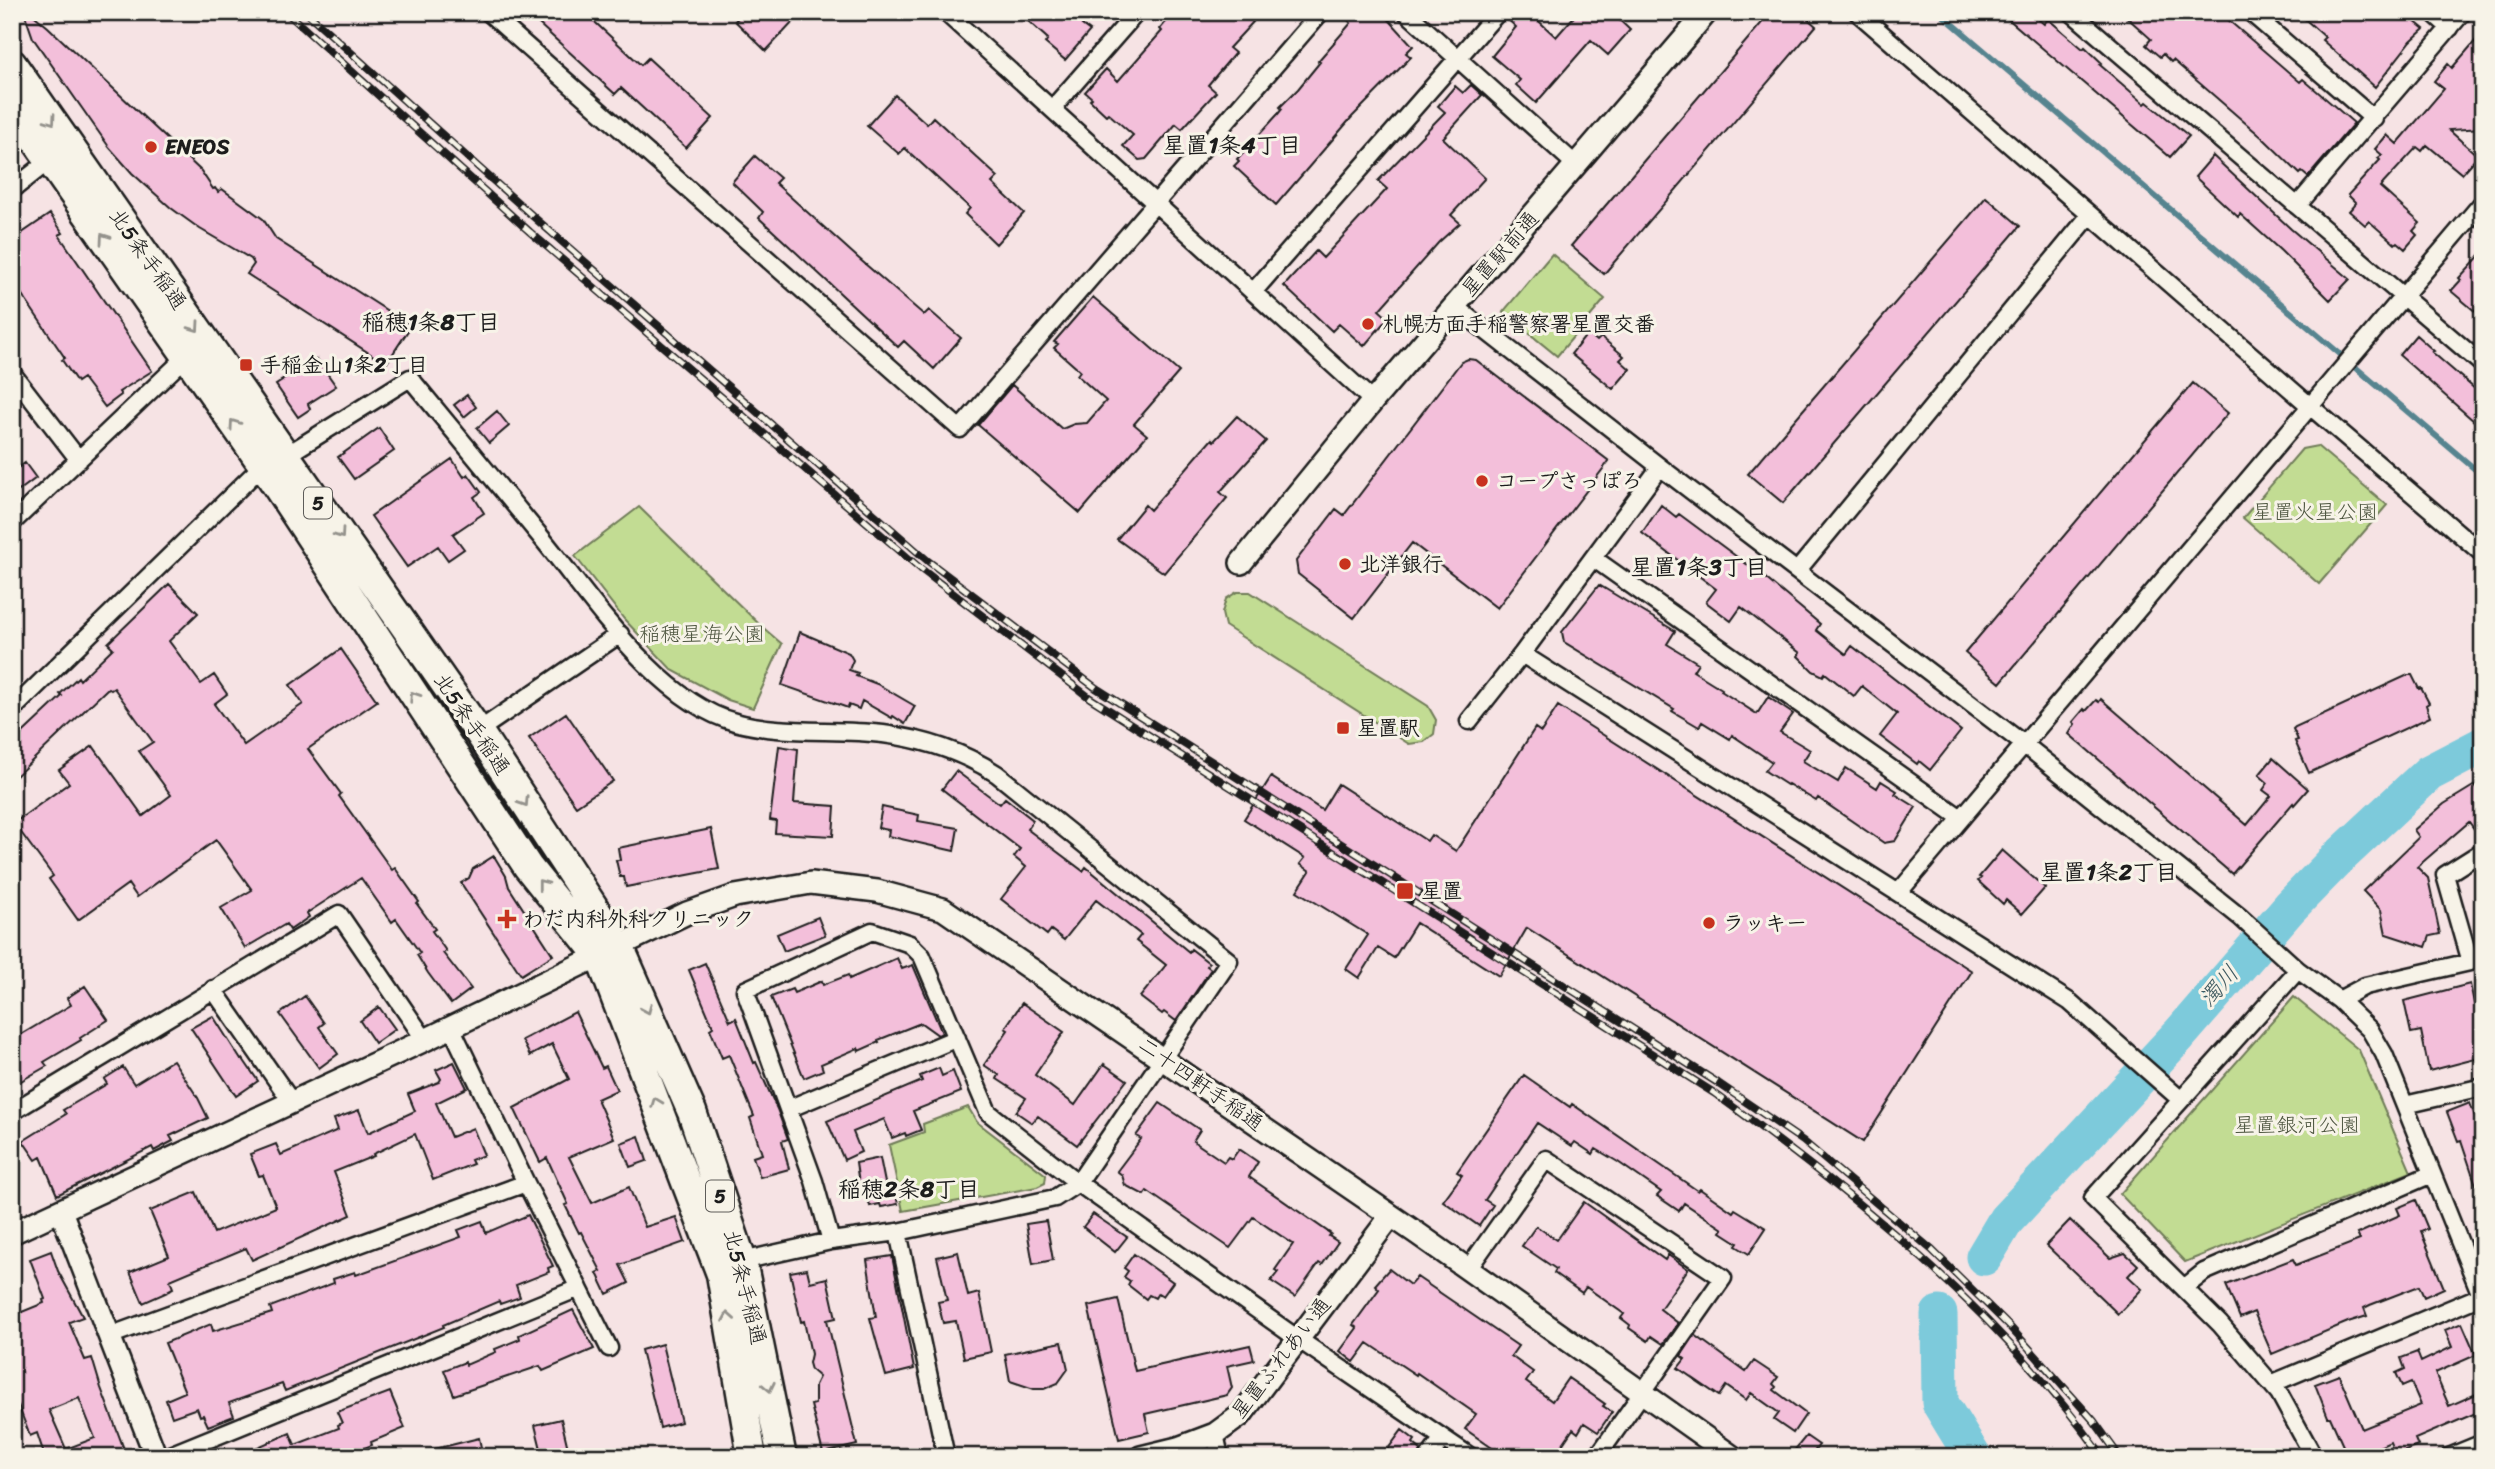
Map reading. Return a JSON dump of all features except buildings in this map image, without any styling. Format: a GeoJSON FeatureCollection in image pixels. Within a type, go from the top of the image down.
{"type":"FeatureCollection","features":[{"type":"Feature","properties":{"kind":"highway","name":"北5条手稲通"},"geometry":{"type":"LineString","coordinates":[[12,64],[274,460],[528,867],[609,951],[721,1274],[752,1457]]}},
{"type":"Feature","properties":{"kind":"highway","name":"北5条手稲通"},"geometry":{"type":"LineString","coordinates":[[12,106],[187,356],[274,460],[478,731],[609,951],[692,1112],[742,1261],[782,1457]]}},
{"type":"Feature","properties":{"kind":"street"},"geometry":{"type":"LineString","coordinates":[[488,12],[960,429],[1321,12]]}},
{"type":"Feature","properties":{"kind":"street"},"geometry":{"type":"LineString","coordinates":[[1052,109],[1137,12]]}},
{"type":"Feature","properties":{"kind":"street"},"geometry":{"type":"LineString","coordinates":[[1406,12],[1577,166]]}},
{"type":"Feature","properties":{"kind":"street"},"geometry":{"type":"LineString","coordinates":[[1253,292],[1498,12]]}},
{"type":"Feature","properties":{"kind":"street","name":"星置駅前通"},"geometry":{"type":"LineString","coordinates":[[1241,563],[1373,401],[1707,12]]}},
{"type":"Feature","properties":{"kind":"street"},"geometry":{"type":"LineString","coordinates":[[1857,12],[2483,554]]}},
{"type":"Feature","properties":{"kind":"street"},"geometry":{"type":"LineString","coordinates":[[2071,12],[2483,365]]}},
{"type":"Feature","properties":{"kind":"street"},"geometry":{"type":"LineString","coordinates":[[2250,12],[2374,119]]}},
{"type":"Feature","properties":{"kind":"street"},"geometry":{"type":"LineString","coordinates":[[2432,12],[2450,28]]}},
{"type":"Feature","properties":{"kind":"street"},"geometry":{"type":"LineString","coordinates":[[2297,206],[2463,12]]}},
{"type":"Feature","properties":{"kind":"street"},"geometry":{"type":"LineString","coordinates":[[952,14],[1052,109],[1373,401]]}},
{"type":"Feature","properties":{"kind":"street"},"geometry":{"type":"LineString","coordinates":[[12,190],[50,160]]}},
{"type":"Feature","properties":{"kind":"street"},"geometry":{"type":"LineString","coordinates":[[1899,892],[2483,202]]}},
{"type":"Feature","properties":{"kind":"street"},"geometry":{"type":"LineString","coordinates":[[1797,571],[2090,215]]}},
{"type":"Feature","properties":{"kind":"street"},"geometry":{"type":"LineString","coordinates":[[1454,306],[2025,745],[2239,917],[2298,970],[2339,1000],[2370,1030],[2384,1054],[2482,1298],[2271,1384]]}},
{"type":"Feature","properties":{"kind":"street"},"geometry":{"type":"LineString","coordinates":[[12,523],[187,356]]}},
{"type":"Feature","properties":{"kind":"street"},"geometry":{"type":"LineString","coordinates":[[12,373],[79,460]]}},
{"type":"Feature","properties":{"kind":"street"},"geometry":{"type":"LineString","coordinates":[[12,709],[274,460],[410,378],[636,654],[686,699],[732,721],[769,729],[883,734],[934,745],[973,758],[1229,961],[1078,1183],[1055,1198],[898,1232],[831,1241],[742,1261]]}},
{"type":"Feature","properties":{"kind":"street"},"geometry":{"type":"LineString","coordinates":[[1469,721],[1660,467]]}},
{"type":"Feature","properties":{"kind":"street"},"geometry":{"type":"LineString","coordinates":[[1593,558],[1961,818]]}},
{"type":"Feature","properties":{"kind":"street"},"geometry":{"type":"LineString","coordinates":[[478,731],[620,634]]}},
{"type":"Feature","properties":{"kind":"street"},"geometry":{"type":"LineString","coordinates":[[1522,654],[2070,1002],[2180,1099]]}},
{"type":"Feature","properties":{"kind":"street"},"geometry":{"type":"LineString","coordinates":[[2339,1000],[2365,986],[2476,960],[2445,875],[2483,850]]}},
{"type":"Feature","properties":{"kind":"street","name":"二十四軒手稲通"},"geometry":{"type":"LineString","coordinates":[[12,1233],[425,1040],[687,913],[735,895],[811,883],[877,891],[943,909],[1164,1058],[1643,1391],[1733,1457]]}},
{"type":"Feature","properties":{"kind":"street"},"geometry":{"type":"LineString","coordinates":[[12,1112],[339,914],[425,1040]]}},
{"type":"Feature","properties":{"kind":"street"},"geometry":{"type":"LineString","coordinates":[[831,1241],[814,1181],[745,990],[872,931],[910,944],[922,956],[988,1112],[1078,1183],[1298,1339],[1471,1457]]}},
{"type":"Feature","properties":{"kind":"street"},"geometry":{"type":"LineString","coordinates":[[2298,970],[2094,1198],[2220,1324],[2279,1393],[2314,1457]]}},
{"type":"Feature","properties":{"kind":"street"},"geometry":{"type":"LineString","coordinates":[[213,989],[291,1101]]}},
{"type":"Feature","properties":{"kind":"street"},"geometry":{"type":"LineString","coordinates":[[451,1027],[608,1348]]}},
{"type":"Feature","properties":{"kind":"street"},"geometry":{"type":"LineString","coordinates":[[788,1109],[957,1038]]}},
{"type":"Feature","properties":{"kind":"street"},"geometry":{"type":"LineString","coordinates":[[2404,1105],[2483,1087]]}},
{"type":"Feature","properties":{"kind":"street"},"geometry":{"type":"LineString","coordinates":[[1468,1269],[1546,1159],[1723,1278],[1597,1457]]}},
{"type":"Feature","properties":{"kind":"street"},"geometry":{"type":"LineString","coordinates":[[2184,1288],[2204,1272],[2432,1174]]}},
{"type":"Feature","properties":{"kind":"street"},"geometry":{"type":"LineString","coordinates":[[109,1336],[526,1183]]}},
{"type":"Feature","properties":{"kind":"street"},"geometry":{"type":"LineString","coordinates":[[61,1211],[156,1457]]}},
{"type":"Feature","properties":{"kind":"street","name":"星置ふれあい通"},"geometry":{"type":"LineString","coordinates":[[1141,1457],[1178,1448],[1215,1434],[1241,1415],[1391,1216]]}},
{"type":"Feature","properties":{"kind":"street"},"geometry":{"type":"LineString","coordinates":[[898,1232],[946,1457]]}},
{"type":"Feature","properties":{"kind":"street"},"geometry":{"type":"LineString","coordinates":[[165,1457],[579,1288]]}},
{"type":"Feature","properties":{"kind":"street"},"geometry":{"type":"LineString","coordinates":[[1215,1434],[1220,1457]]}},
{"type":"Feature","properties":{"kind":"street"},"geometry":{"type":"LineString","coordinates":[[1429,1457],[1443,1438]]}},
{"type":"Feature","properties":{"kind":"street"},"geometry":{"type":"LineString","coordinates":[[2449,1457],[2483,1443]]}},
{"type":"Feature","properties":{"kind":"green space"},"geometry":{"type":"Polygon","coordinates":[[[1552,254],[1605,299],[1557,356],[1503,312],[1552,254]]]}},
{"type":"Feature","properties":{"kind":"green space","name":"星置火星公園"},"geometry":{"type":"Polygon","coordinates":[[[2317,446],[2387,505],[2319,584],[2243,518],[2302,449],[2317,446]]]}},
{"type":"Feature","properties":{"kind":"green space","name":"稲穂星海公園"},"geometry":{"type":"Polygon","coordinates":[[[639,507],[782,644],[753,708],[728,700],[672,670],[624,619],[575,556],[639,507]]]}},
{"type":"Feature","properties":{"kind":"green space"},"geometry":{"type":"Polygon","coordinates":[[[1237,592],[1250,592],[1428,706],[1436,720],[1434,734],[1424,742],[1409,744],[1225,626],[1222,613],[1226,599],[1237,592]]]}},
{"type":"Feature","properties":{"kind":"green space","name":"星置銀河公園"},"geometry":{"type":"Polygon","coordinates":[[[2294,997],[2359,1050],[2411,1172],[2185,1262],[2120,1194],[2294,997]]]}},
{"type":"Feature","properties":{"kind":"green space"},"geometry":{"type":"Polygon","coordinates":[[[968,1107],[977,1122],[1046,1175],[1045,1183],[1037,1187],[903,1211],[889,1145],[924,1132],[923,1124],[968,1107]]]}},
{"type":"Feature","properties":{"kind":"waterway"},"geometry":{"type":"LineString","coordinates":[[1939,12],[2483,476]]}},
{"type":"Feature","properties":{"kind":"waterway","name":"濁川"},"geometry":{"type":"LineString","coordinates":[[1984,1257],[2006,1220],[2179,1035],[2290,907],[2429,773],[2483,745]]}},
{"type":"Feature","properties":{"kind":"waterway","name":"濁川"},"geometry":{"type":"LineString","coordinates":[[1939,1314],[1940,1403],[1973,1457]]}},
{"type":"Feature","properties":{"kind":"railway"},"geometry":{"type":"LineString","coordinates":[[286,12],[530,232],[921,569],[1090,698],[1714,1093],[1821,1173],[1924,1260],[1972,1306],[2019,1354],[2103,1457]]}},
{"type":"Feature","properties":{"kind":"railway"},"geometry":{"type":"LineString","coordinates":[[306,12],[536,219],[928,561],[1096,688],[1718,1083],[1803,1141],[1932,1250],[2010,1327],[2094,1421],[2120,1457]]}},
{"type":"Feature","properties":{"kind":"place","name":"ENEOS"},"geometry":{"type":"Point","coordinates":[151,147]}},
{"type":"Feature","properties":{"kind":"place","name":"札幌方面手稲警察署星置交番"},"geometry":{"type":"Point","coordinates":[1368,324]}},
{"type":"Feature","properties":{"kind":"place","name":"手稲金山1条2丁目"},"geometry":{"type":"Point","coordinates":[246,365]}},
{"type":"Feature","properties":{"kind":"place","name":"コープさっぽろ"},"geometry":{"type":"Point","coordinates":[1482,481]}},
{"type":"Feature","properties":{"kind":"place","name":"北洋銀行"},"geometry":{"type":"Point","coordinates":[1345,564]}},
{"type":"Feature","properties":{"kind":"place","name":"星置駅"},"geometry":{"type":"Point","coordinates":[1343,728]}},
{"type":"Feature","properties":{"kind":"place","name":"星置"},"geometry":{"type":"Point","coordinates":[1405,891]}},
{"type":"Feature","properties":{"kind":"place","name":"わだ内科外科クリニック"},"geometry":{"type":"Point","coordinates":[507,919]}},
{"type":"Feature","properties":{"kind":"place","name":"ラッキー"},"geometry":{"type":"Point","coordinates":[1709,923]}},
{"type":"Feature","properties":{"kind":"district","name":"星置1条4丁目"},"geometry":{"type":"Point","coordinates":[1232,145]}},
{"type":"Feature","properties":{"kind":"district","name":"稲穂1条8丁目"},"geometry":{"type":"Point","coordinates":[431,322]}},
{"type":"Feature","properties":{"kind":"district","name":"星置1条3丁目"},"geometry":{"type":"Point","coordinates":[1699,567]}},
{"type":"Feature","properties":{"kind":"district","name":"星置1条2丁目"},"geometry":{"type":"Point","coordinates":[2109,872]}},
{"type":"Feature","properties":{"kind":"district","name":"稲穂2条8丁目"},"geometry":{"type":"Point","coordinates":[909,1189]}}]}
